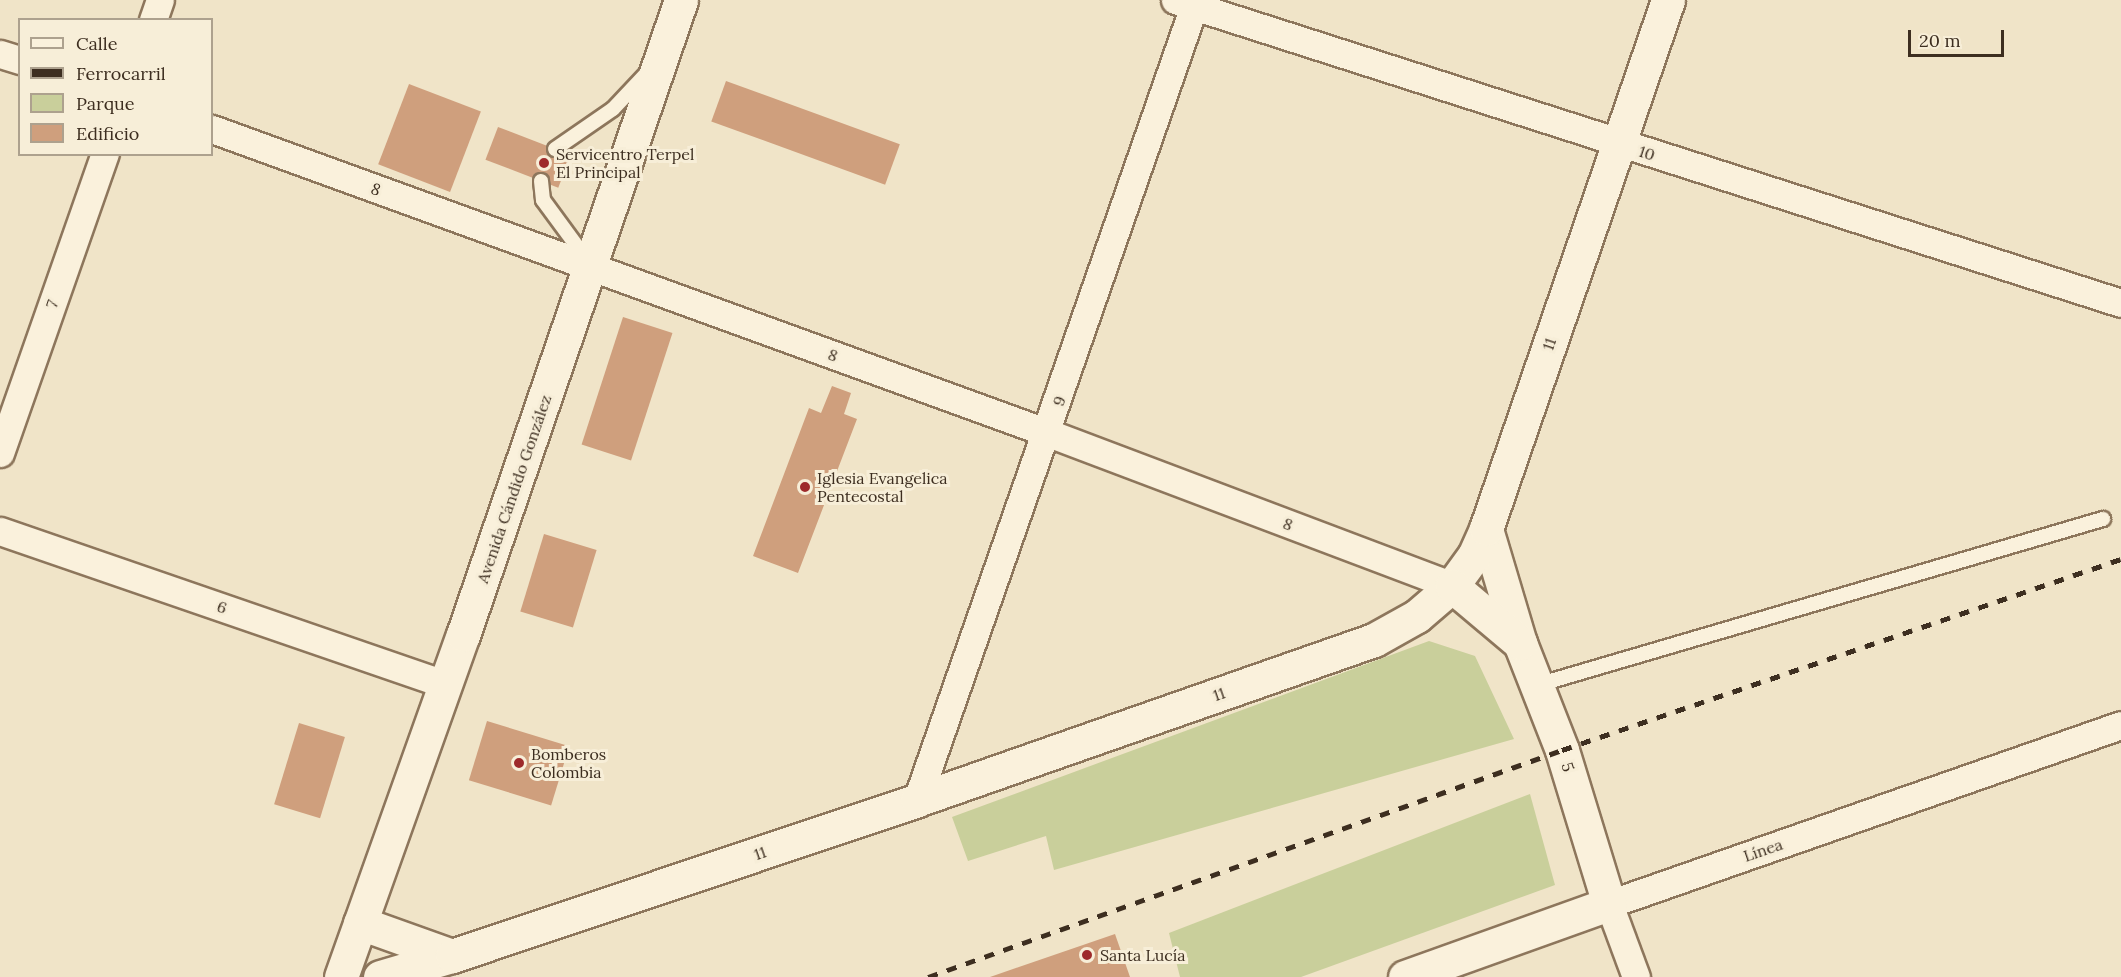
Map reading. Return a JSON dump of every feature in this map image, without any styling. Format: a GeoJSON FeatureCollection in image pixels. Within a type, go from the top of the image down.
{"type":"FeatureCollection","features":[{"type":"Feature","properties":{"kind":"street"},"geometry":{"type":"LineString","coordinates":[[154,18],[160,0]]}},
{"type":"Feature","properties":{"kind":"street","name":"Avenida Cándido González"},"geometry":{"type":"LineString","coordinates":[[341,977],[445,684],[681,0]]}},
{"type":"Feature","properties":{"kind":"street","name":"11"},"geometry":{"type":"LineString","coordinates":[[380,977],[452,956],[917,800],[1374,639],[1417,616],[1452,586],[1474,556],[1486,529],[1668,0]]}},
{"type":"Feature","properties":{"kind":"street","name":"10"},"geometry":{"type":"LineString","coordinates":[[1188,2],[1617,144],[2121,303]]}},
{"type":"Feature","properties":{"kind":"street","name":"9"},"geometry":{"type":"LineString","coordinates":[[917,800],[1048,433],[1188,2]]}},
{"type":"Feature","properties":{"kind":"street"},"geometry":{"type":"LineString","coordinates":[[0,54],[18,59]]}},
{"type":"Feature","properties":{"kind":"street","name":"8"},"geometry":{"type":"LineString","coordinates":[[213,129],[1048,433],[1452,586]]}},
{"type":"Feature","properties":{"kind":"street","name":"7"},"geometry":{"type":"LineString","coordinates":[[0,453],[104,156]]}},
{"type":"Feature","properties":{"kind":"street"},"geometry":{"type":"LineString","coordinates":[[1486,529],[1520,643]]}},
{"type":"Feature","properties":{"kind":"street","name":"6"},"geometry":{"type":"LineString","coordinates":[[0,531],[445,684]]}},
{"type":"Feature","properties":{"kind":"street","name":"5"},"geometry":{"type":"LineString","coordinates":[[1452,586],[1520,643],[1562,750],[1610,904],[1636,977]]}},
{"type":"Feature","properties":{"kind":"street","name":"Línea"},"geometry":{"type":"LineString","coordinates":[[1405,977],[2121,725]]}},
{"type":"Feature","properties":{"kind":"street"},"geometry":{"type":"LineString","coordinates":[[360,924],[452,956]]}},
{"type":"Feature","properties":{"kind":"lane"},"geometry":{"type":"LineString","coordinates":[[555,149],[613,109],[662,57]]}},
{"type":"Feature","properties":{"kind":"lane"},"geometry":{"type":"LineString","coordinates":[[541,181],[543,200],[590,267]]}},
{"type":"Feature","properties":{"kind":"lane"},"geometry":{"type":"LineString","coordinates":[[1537,685],[2103,519]]}},
{"type":"Feature","properties":{"kind":"green space"},"geometry":{"type":"Polygon","coordinates":[[[1429,641],[1475,656],[1514,739],[1054,870],[1046,836],[968,861],[952,817],[1429,641]]]}},
{"type":"Feature","properties":{"kind":"green space"},"geometry":{"type":"Polygon","coordinates":[[[1530,794],[1555,885],[1301,977],[1180,977],[1169,933],[1530,794]]]}},
{"type":"Feature","properties":{"kind":"building"},"geometry":{"type":"Polygon","coordinates":[[[726,81],[900,144],[885,185],[711,121],[726,81]]]}},
{"type":"Feature","properties":{"kind":"building"},"geometry":{"type":"Polygon","coordinates":[[[409,84],[481,112],[450,192],[378,164],[409,84]]]}},
{"type":"Feature","properties":{"kind":"building"},"geometry":{"type":"Polygon","coordinates":[[[498,127],[571,155],[558,188],[485,160],[498,127]]]}},
{"type":"Feature","properties":{"kind":"building"},"geometry":{"type":"Polygon","coordinates":[[[623,317],[672,333],[631,461],[582,444],[623,317]]]}},
{"type":"Feature","properties":{"kind":"building","name":"Iglesia Evangelica Pentecostal"},"geometry":{"type":"Polygon","coordinates":[[[832,386],[851,393],[844,414],[857,419],[798,573],[753,556],[809,408],[821,413],[832,386]]]}},
{"type":"Feature","properties":{"kind":"building"},"geometry":{"type":"Polygon","coordinates":[[[544,534],[597,550],[573,628],[520,611],[544,534]]]}},
{"type":"Feature","properties":{"kind":"building","name":"Bomberos Colombia"},"geometry":{"type":"Polygon","coordinates":[[[487,721],[569,746],[551,805],[469,780],[487,721]]]}},
{"type":"Feature","properties":{"kind":"building"},"geometry":{"type":"Polygon","coordinates":[[[299,723],[345,737],[320,818],[274,804],[299,723]]]}},
{"type":"Feature","properties":{"kind":"building","name":"Santa Lucía"},"geometry":{"type":"Polygon","coordinates":[[[1115,934],[1130,977],[990,977],[1115,934]]]}},
{"type":"Feature","properties":{"kind":"railway"},"geometry":{"type":"LineString","coordinates":[[928,977],[1562,750],[2121,559]]}},
{"type":"Feature","properties":{"kind":"place","name":"Servicentro Terpel El Principal"},"geometry":{"type":"Point","coordinates":[544,163]}},
{"type":"Feature","properties":{"kind":"place","name":"Iglesia Evangelica Pentecostal"},"geometry":{"type":"Point","coordinates":[805,487]}},
{"type":"Feature","properties":{"kind":"place","name":"Bomberos Colombia"},"geometry":{"type":"Point","coordinates":[519,763]}},
{"type":"Feature","properties":{"kind":"place","name":"Santa Lucía"},"geometry":{"type":"Point","coordinates":[1087,955]}}]}
